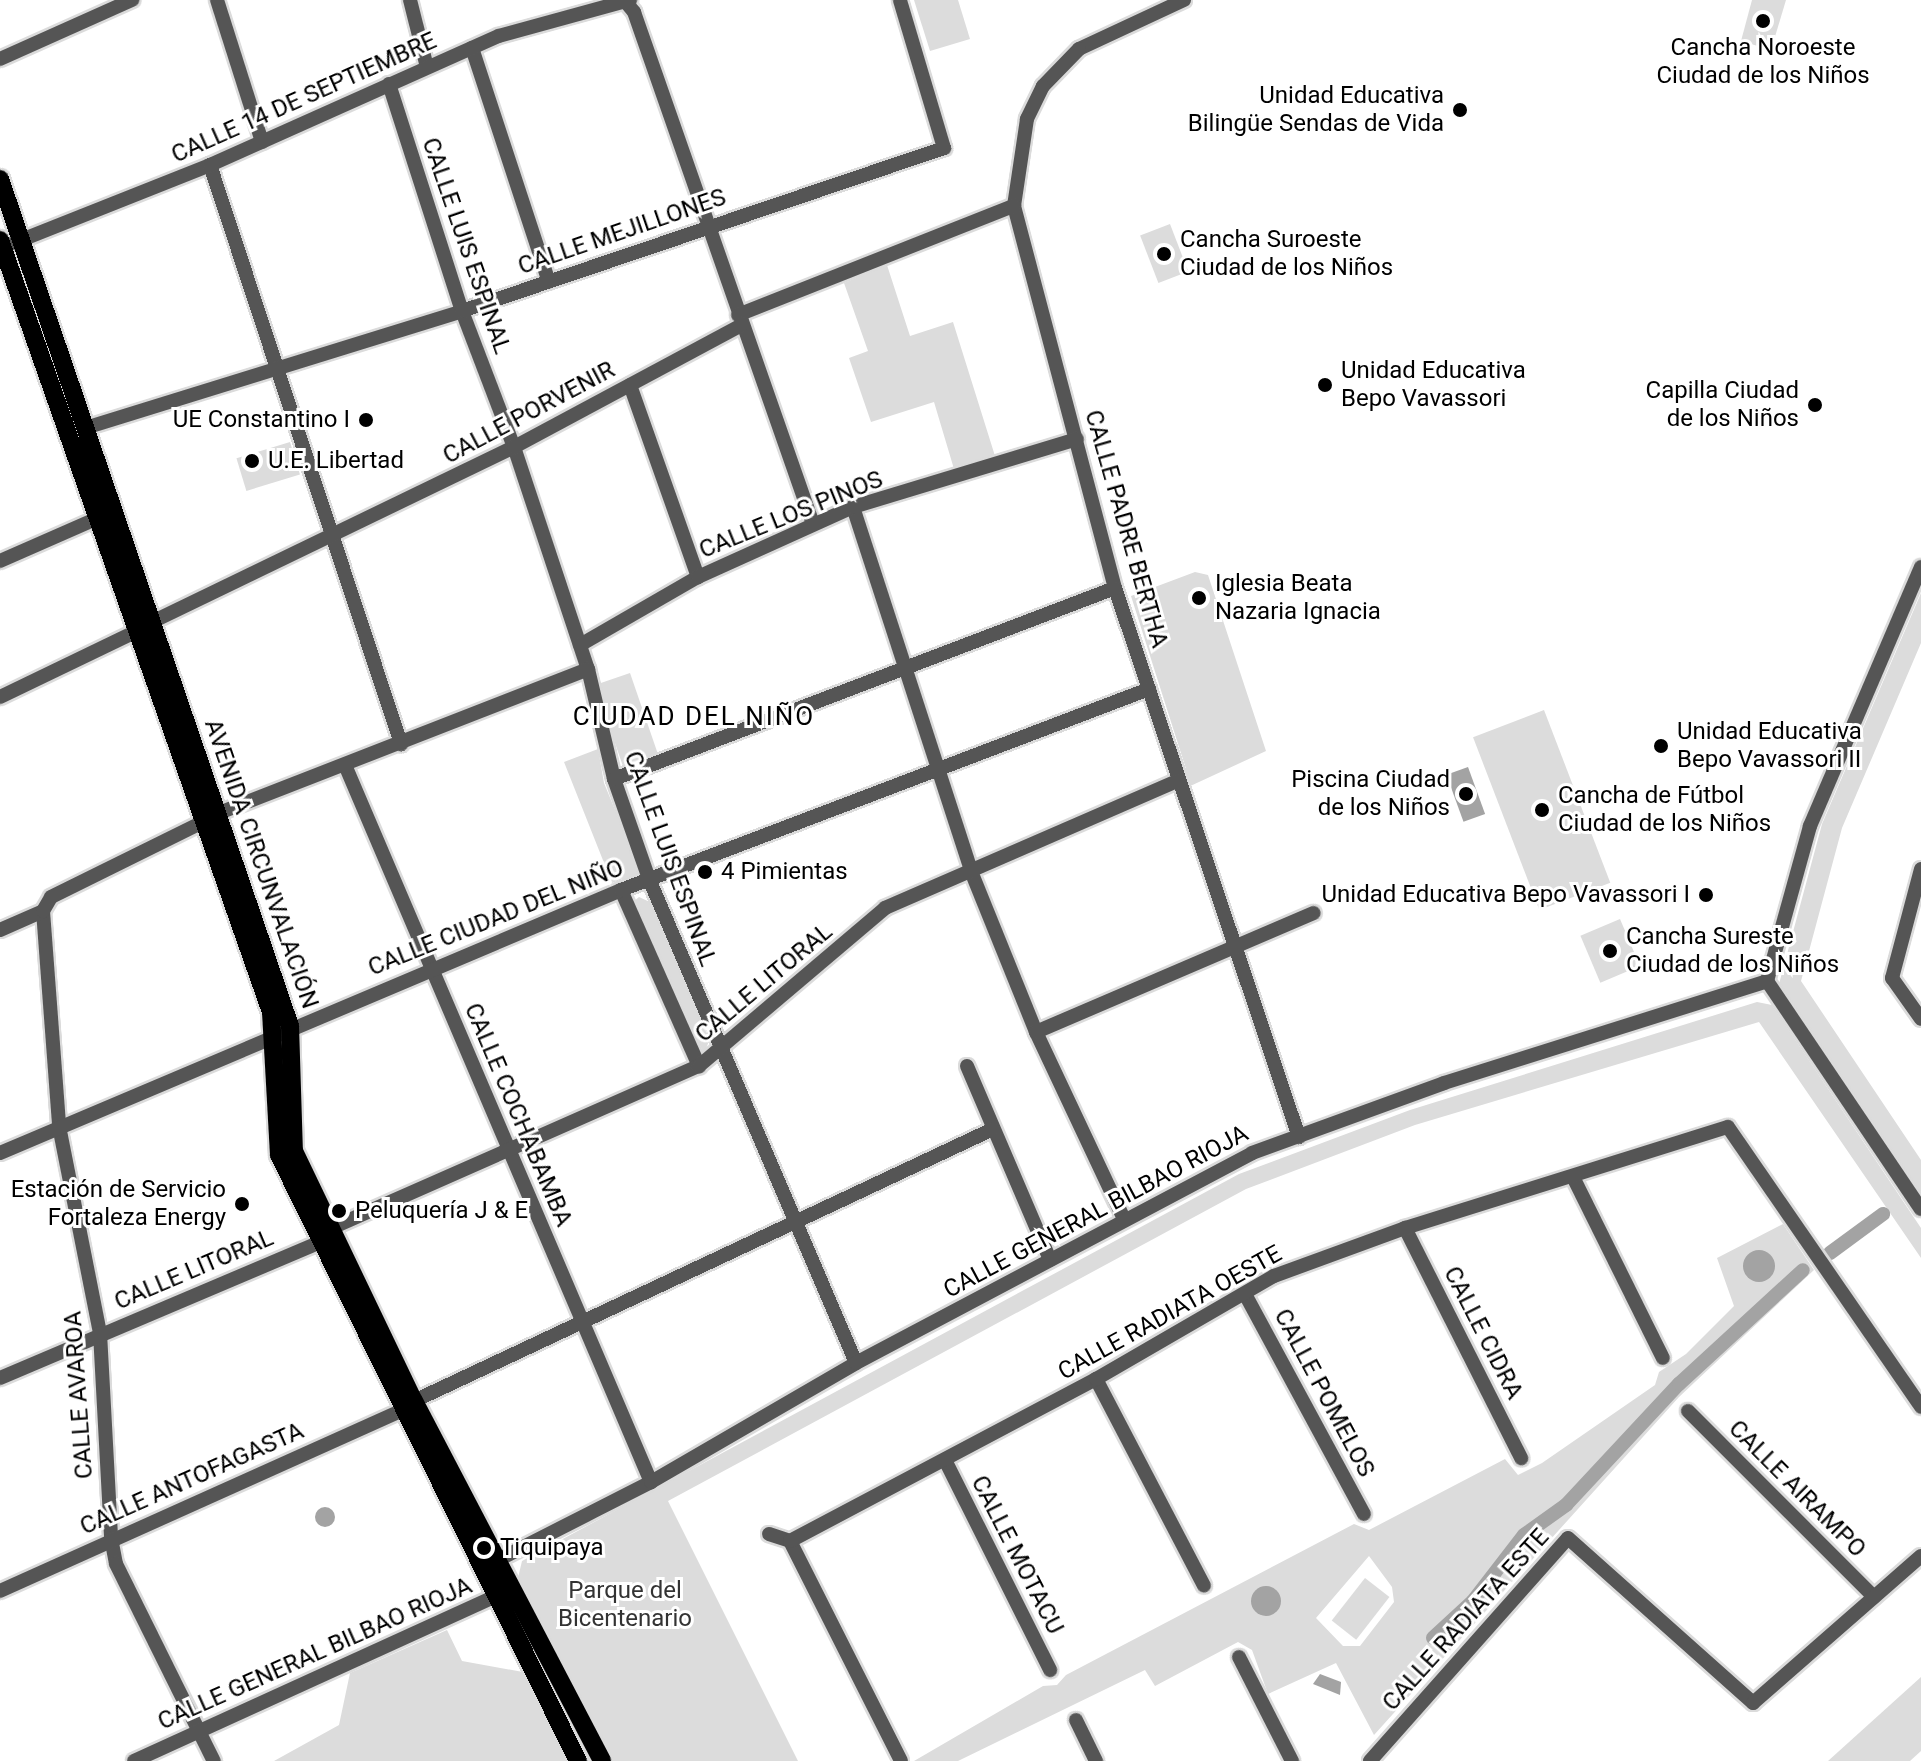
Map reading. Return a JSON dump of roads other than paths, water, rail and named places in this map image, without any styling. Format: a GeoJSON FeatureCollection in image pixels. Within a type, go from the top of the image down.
{"type":"FeatureCollection","features":[{"type":"Feature","properties":{"kind":"main road","name":"AVENIDA CIRCUNVALACIÓN"},"geometry":{"type":"LineString","coordinates":[[0,179],[5,244],[100,517],[146,625]]}},
{"type":"Feature","properties":{"kind":"main road","name":"AVENIDA CIRCUNVALACIÓN"},"geometry":{"type":"LineString","coordinates":[[5,244],[85,428],[146,625],[283,1029],[279,1155],[324,1236],[490,1564],[514,1588],[602,1761]]}},
{"type":"Feature","properties":{"kind":"main road","name":"AVENIDA CIRCUNVALACIÓN"},"geometry":{"type":"LineString","coordinates":[[490,1564],[495,1597],[578,1761]]}},
{"type":"Feature","properties":{"kind":"street"},"geometry":{"type":"LineString","coordinates":[[0,59],[132,0]]}},
{"type":"Feature","properties":{"kind":"street"},"geometry":{"type":"LineString","coordinates":[[217,0],[262,142]]}},
{"type":"Feature","properties":{"kind":"street"},"geometry":{"type":"LineString","coordinates":[[410,0],[427,67]]}},
{"type":"Feature","properties":{"kind":"street","name":"CALLE MEJILLONES"},"geometry":{"type":"LineString","coordinates":[[85,428],[462,311],[707,225],[944,148],[900,0]]}},
{"type":"Feature","properties":{"kind":"street","name":"CALLE PADRE BERTHA"},"geometry":{"type":"LineString","coordinates":[[1184,0],[1079,49],[1043,86],[1027,119],[1014,206],[1115,588],[1177,781],[1299,1137]]}},
{"type":"Feature","properties":{"kind":"street"},"geometry":{"type":"LineString","coordinates":[[626,1],[634,12],[813,524]]}},
{"type":"Feature","properties":{"kind":"street","name":"CALLE 14 DE SEPTIEMBRE"},"geometry":{"type":"LineString","coordinates":[[5,244],[210,165],[472,48],[626,1]]}},
{"type":"Feature","properties":{"kind":"street"},"geometry":{"type":"LineString","coordinates":[[472,48],[549,282]]}},
{"type":"Feature","properties":{"kind":"street","name":"CALLE LUIS ESPINAL"},"geometry":{"type":"LineString","coordinates":[[389,84],[462,311],[514,447],[588,669],[614,779],[649,879],[793,1223],[856,1363]]}},
{"type":"Feature","properties":{"kind":"street"},"geometry":{"type":"LineString","coordinates":[[210,165],[275,367],[336,536],[401,744]]}},
{"type":"Feature","properties":{"kind":"street","name":"CALLE PORVENIR"},"geometry":{"type":"LineString","coordinates":[[0,697],[514,447],[630,385],[740,320],[1014,206]]}},
{"type":"Feature","properties":{"kind":"street"},"geometry":{"type":"LineString","coordinates":[[630,385],[698,577]]}},
{"type":"Feature","properties":{"kind":"street","name":"CALLE LOS PINOS"},"geometry":{"type":"LineString","coordinates":[[580,645],[698,577],[853,507],[1077,439]]}},
{"type":"Feature","properties":{"kind":"street"},"geometry":{"type":"LineString","coordinates":[[853,507],[971,871],[1036,1032],[1124,1219]]}},
{"type":"Feature","properties":{"kind":"street"},"geometry":{"type":"LineString","coordinates":[[0,561],[100,517]]}},
{"type":"Feature","properties":{"kind":"street"},"geometry":{"type":"LineString","coordinates":[[1921,567],[1810,826],[1767,981],[1921,1209]]}},
{"type":"Feature","properties":{"kind":"street"},"geometry":{"type":"LineString","coordinates":[[614,779],[1115,588]]}},
{"type":"Feature","properties":{"kind":"street"},"geometry":{"type":"LineString","coordinates":[[0,930],[43,911],[51,897],[212,817],[588,669]]}},
{"type":"Feature","properties":{"kind":"street","name":"CALLE CIUDAD DEL NIÑO"},"geometry":{"type":"LineString","coordinates":[[0,1153],[283,1029],[621,890],[1149,689]]}},
{"type":"Feature","properties":{"kind":"street","name":"CALLE COCHABAMBA"},"geometry":{"type":"LineString","coordinates":[[345,765],[581,1325],[651,1482]]}},
{"type":"Feature","properties":{"kind":"street","name":"CALLE LITORAL"},"geometry":{"type":"LineString","coordinates":[[0,1378],[699,1066],[720,1052],[885,908],[1177,781]]}},
{"type":"Feature","properties":{"kind":"street"},"geometry":{"type":"LineString","coordinates":[[1921,869],[1892,978],[1921,1019]]}},
{"type":"Feature","properties":{"kind":"street","name":"CALLE LUIS ESPINAL"},"geometry":{"type":"LineString","coordinates":[[621,890],[699,1066]]}},
{"type":"Feature","properties":{"kind":"street","name":"CALLE AVAROA"},"geometry":{"type":"LineString","coordinates":[[43,911],[59,1126],[100,1333],[111,1538],[116,1564],[195,1730],[214,1761]]}},
{"type":"Feature","properties":{"kind":"street"},"geometry":{"type":"LineString","coordinates":[[1036,1032],[1314,913]]}},
{"type":"Feature","properties":{"kind":"street","name":"CALLE GENERAL BILBAO RIOJA"},"geometry":{"type":"LineString","coordinates":[[490,1564],[651,1482],[856,1363],[1252,1153],[1444,1083],[1767,981]]}},
{"type":"Feature","properties":{"kind":"street"},"geometry":{"type":"LineString","coordinates":[[967,1066],[1050,1260]]}},
{"type":"Feature","properties":{"kind":"street","name":"CALLE RADIATA OESTE"},"geometry":{"type":"LineString","coordinates":[[790,1541],[1096,1379],[1274,1276],[1405,1228],[1728,1127],[1921,1407]]}},
{"type":"Feature","properties":{"kind":"street","name":"CALLE ANTOFAGASTA"},"geometry":{"type":"LineString","coordinates":[[0,1591],[111,1538],[408,1406],[993,1129]]}},
{"type":"Feature","properties":{"kind":"street"},"geometry":{"type":"LineString","coordinates":[[1573,1177],[1663,1358]]}},
{"type":"Feature","properties":{"kind":"street","name":"CALLE CIDRA"},"geometry":{"type":"LineString","coordinates":[[1405,1228],[1521,1458]]}},
{"type":"Feature","properties":{"kind":"street","name":"CALLE POMELOS"},"geometry":{"type":"LineString","coordinates":[[1245,1294],[1364,1514]]}},
{"type":"Feature","properties":{"kind":"street"},"geometry":{"type":"LineString","coordinates":[[1096,1379],[1204,1586]]}},
{"type":"Feature","properties":{"kind":"street","name":"CALLE AIRAMPO"},"geometry":{"type":"LineString","coordinates":[[1688,1411],[1874,1597]]}},
{"type":"Feature","properties":{"kind":"street","name":"CALLE MOTACU"},"geometry":{"type":"LineString","coordinates":[[945,1460],[1050,1670]]}},
{"type":"Feature","properties":{"kind":"street"},"geometry":{"type":"LineString","coordinates":[[769,1534],[790,1541],[901,1761]]}},
{"type":"Feature","properties":{"kind":"street","name":"CALLE RADIATA ESTE"},"geometry":{"type":"LineString","coordinates":[[1370,1761],[1568,1538],[1753,1703],[1921,1556]]}},
{"type":"Feature","properties":{"kind":"street","name":"CALLE GENERAL BILBAO RIOJA"},"geometry":{"type":"LineString","coordinates":[[134,1761],[195,1730],[514,1588]]}},
{"type":"Feature","properties":{"kind":"street"},"geometry":{"type":"LineString","coordinates":[[1239,1657],[1292,1761]]}},
{"type":"Feature","properties":{"kind":"street"},"geometry":{"type":"LineString","coordinates":[[1076,1720],[1096,1761]]}},
{"type":"Feature","properties":{"kind":"waterway"},"geometry":{"type":"LineString","coordinates":[[1830,1253],[1883,1214]]}},
{"type":"Feature","properties":{"kind":"waterway"},"geometry":{"type":"LineString","coordinates":[[1433,1638],[1473,1601],[1524,1535],[1566,1505],[1679,1384],[1803,1270]]}},
{"type":"Feature","properties":{"kind":"place","name":"Cancha Noroeste Ciudad de los Niños"},"geometry":{"type":"Point","coordinates":[1763,21]}},
{"type":"Feature","properties":{"kind":"place","name":"Unidad Educativa Bilingüe Sendas de Vida"},"geometry":{"type":"Point","coordinates":[1460,110]}},
{"type":"Feature","properties":{"kind":"place","name":"Cancha Suroeste Ciudad de los Niños"},"geometry":{"type":"Point","coordinates":[1164,254]}},
{"type":"Feature","properties":{"kind":"place","name":"Unidad Educativa Bepo Vavassori"},"geometry":{"type":"Point","coordinates":[1325,385]}},
{"type":"Feature","properties":{"kind":"place","name":"Capilla Ciudad de los Niños"},"geometry":{"type":"Point","coordinates":[1815,405]}},
{"type":"Feature","properties":{"kind":"place","name":"UE Constantino I"},"geometry":{"type":"Point","coordinates":[366,420]}},
{"type":"Feature","properties":{"kind":"place","name":"U.E. Libertad"},"geometry":{"type":"Point","coordinates":[252,461]}},
{"type":"Feature","properties":{"kind":"place","name":"Iglesia Beata Nazaria Ignacia"},"geometry":{"type":"Point","coordinates":[1199,598]}},
{"type":"Feature","properties":{"kind":"place","name":"Unidad Educativa Bepo Vavassori II"},"geometry":{"type":"Point","coordinates":[1661,746]}},
{"type":"Feature","properties":{"kind":"place","name":"Piscina Ciudad de los Niños"},"geometry":{"type":"Point","coordinates":[1466,794]}},
{"type":"Feature","properties":{"kind":"place","name":"Cancha de Fútbol Ciudad de los Niños"},"geometry":{"type":"Point","coordinates":[1542,810]}},
{"type":"Feature","properties":{"kind":"place","name":"4 Pimientas"},"geometry":{"type":"Point","coordinates":[705,872]}},
{"type":"Feature","properties":{"kind":"place","name":"Unidad Educativa Bepo Vavassori I"},"geometry":{"type":"Point","coordinates":[1706,895]}},
{"type":"Feature","properties":{"kind":"place","name":"Cancha Sureste Ciudad de los Niños"},"geometry":{"type":"Point","coordinates":[1610,951]}},
{"type":"Feature","properties":{"kind":"place","name":"Estación de Servicio Fortaleza Energy"},"geometry":{"type":"Point","coordinates":[242,1204]}},
{"type":"Feature","properties":{"kind":"place","name":"Peluquería J & E"},"geometry":{"type":"Point","coordinates":[339,1211]}},
{"type":"Feature","properties":{"kind":"place","name":"Tiquipaya"},"geometry":{"type":"Point","coordinates":[484,1548]}},
{"type":"Feature","properties":{"kind":"district","name":"CIUDAD DEL NIÑO"},"geometry":{"type":"Point","coordinates":[694,717]}},
{"type":"Feature","properties":{"kind":"park label","name":"Parque del Bicentenario"},"geometry":{"type":"Point","coordinates":[625,1605]}}]}
